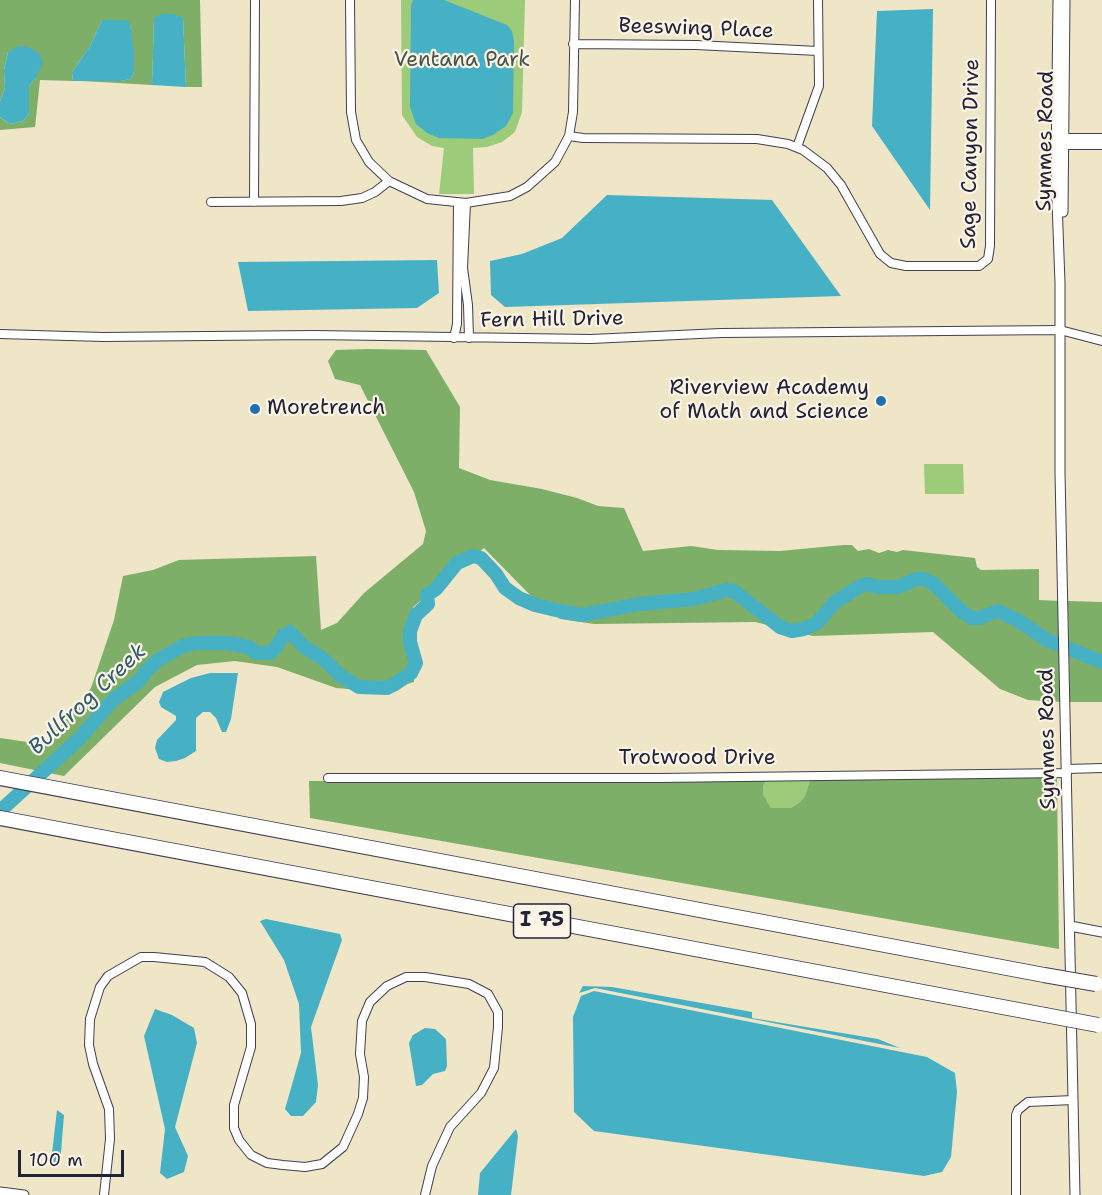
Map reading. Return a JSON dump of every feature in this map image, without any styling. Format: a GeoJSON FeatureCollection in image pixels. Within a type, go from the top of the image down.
{"type":"FeatureCollection","features":[{"type":"Feature","properties":{"kind":"highway","name":"I 75"},"geometry":{"type":"LineString","coordinates":[[0,778],[1099,985]]}},
{"type":"Feature","properties":{"kind":"highway","name":"I 75"},"geometry":{"type":"LineString","coordinates":[[0,818],[1100,1026]]}},
{"type":"Feature","properties":{"kind":"street"},"geometry":{"type":"LineString","coordinates":[[254,202],[255,0]]}},
{"type":"Feature","properties":{"kind":"street"},"geometry":{"type":"LineString","coordinates":[[350,0],[351,112],[356,140],[369,162],[389,181],[427,199],[462,202],[510,195],[527,187],[555,162],[569,136],[573,112],[575,0]]}},
{"type":"Feature","properties":{"kind":"street"},"geometry":{"type":"LineString","coordinates":[[797,147],[819,86],[818,0]]}},
{"type":"Feature","properties":{"kind":"street","name":"Sage Canyon Drive"},"geometry":{"type":"LineString","coordinates":[[569,136],[779,141],[811,155],[835,177],[880,254],[891,263],[906,266],[979,266],[988,259],[990,246],[991,0]]}},
{"type":"Feature","properties":{"kind":"street","name":"Symmes Road"},"geometry":{"type":"LineString","coordinates":[[1058,0],[1061,142]]}},
{"type":"Feature","properties":{"kind":"street","name":"Symmes Road"},"geometry":{"type":"LineString","coordinates":[[1065,0],[1061,142],[1061,494],[1075,1195]]}},
{"type":"Feature","properties":{"kind":"street","name":"Beeswing Place"},"geometry":{"type":"LineString","coordinates":[[573,44],[696,45],[818,51]]}},
{"type":"Feature","properties":{"kind":"street"},"geometry":{"type":"LineString","coordinates":[[1061,142],[1102,138]]}},
{"type":"Feature","properties":{"kind":"street"},"geometry":{"type":"LineString","coordinates":[[1061,142],[1102,145]]}},
{"type":"Feature","properties":{"kind":"street"},"geometry":{"type":"LineString","coordinates":[[211,202],[351,200],[375,192],[389,181]]}},
{"type":"Feature","properties":{"kind":"street"},"geometry":{"type":"LineString","coordinates":[[454,338],[457,324],[462,202]]}},
{"type":"Feature","properties":{"kind":"street"},"geometry":{"type":"LineString","coordinates":[[462,202],[463,268],[468,305],[469,338]]}},
{"type":"Feature","properties":{"kind":"street","name":"Fern Hill Drive"},"geometry":{"type":"LineString","coordinates":[[0,334],[103,337],[314,336],[591,339],[721,333],[1060,330],[1102,341]]}},
{"type":"Feature","properties":{"kind":"street","name":"Trotwood Drive"},"geometry":{"type":"LineString","coordinates":[[328,778],[659,778],[1067,771],[1102,768]]}},
{"type":"Feature","properties":{"kind":"street"},"geometry":{"type":"LineString","coordinates":[[1070,926],[1102,932]]}},
{"type":"Feature","properties":{"kind":"street"},"geometry":{"type":"LineString","coordinates":[[104,1195],[110,1139],[109,1109],[93,1064],[89,1045],[90,1019],[100,987],[108,976],[141,957],[205,962],[230,977],[238,987],[247,1008],[251,1038],[247,1066],[234,1105],[234,1128],[239,1140],[251,1155],[267,1163],[283,1165],[305,1167],[322,1164],[342,1147],[363,1098],[364,1077],[360,1054],[362,1021],[370,1002],[387,986],[406,977],[425,977],[469,984],[488,994],[498,1012],[494,1068],[482,1093],[450,1127],[432,1166],[425,1195]]}},
{"type":"Feature","properties":{"kind":"street"},"geometry":{"type":"LineString","coordinates":[[1016,1195],[1016,1115],[1018,1110],[1028,1102],[1073,1100]]}},
{"type":"Feature","properties":{"kind":"street"},"geometry":{"type":"LineString","coordinates":[[0,1192],[24,1195]]}},
{"type":"Feature","properties":{"kind":"green space"},"geometry":{"type":"Polygon","coordinates":[[[0,0],[200,0],[202,87],[186,87],[183,18],[154,19],[152,85],[82,81],[121,81],[131,79],[134,72],[130,24],[102,20],[90,46],[72,72],[73,81],[40,80],[35,127],[0,130],[0,117],[10,124],[23,121],[29,114],[29,86],[35,79],[8,52],[4,70],[5,88],[0,101],[0,0]]]}},
{"type":"Feature","properties":{"kind":"green space","name":"Ventana Park"},"geometry":{"type":"Polygon","coordinates":[[[401,0],[525,0],[522,112],[515,132],[502,142],[487,147],[473,148],[474,194],[439,194],[444,148],[432,146],[417,137],[402,115],[401,0]]]}},
{"type":"Feature","properties":{"kind":"green space"},"geometry":{"type":"Polygon","coordinates":[[[336,350],[426,350],[460,407],[459,468],[490,480],[542,489],[598,506],[624,508],[643,551],[691,546],[718,550],[780,551],[852,545],[858,551],[869,549],[879,553],[888,550],[897,552],[903,550],[975,558],[977,567],[981,570],[1039,569],[1039,600],[1060,601],[1062,702],[1028,700],[1000,689],[933,632],[813,636],[755,622],[594,624],[560,619],[532,597],[484,548],[413,607],[414,682],[372,691],[336,688],[277,667],[235,661],[197,665],[155,687],[64,776],[0,763],[0,738],[41,744],[45,742],[91,688],[114,620],[123,576],[153,570],[179,560],[316,556],[321,630],[337,623],[364,593],[423,544],[426,531],[414,492],[360,385],[335,379],[328,361],[336,350]]]}},
{"type":"Feature","properties":{"kind":"green space"},"geometry":{"type":"Polygon","coordinates":[[[924,464],[963,464],[964,494],[925,494],[924,464]]]}},
{"type":"Feature","properties":{"kind":"green space"},"geometry":{"type":"Polygon","coordinates":[[[1068,601],[1102,602],[1102,702],[1070,702],[1068,601]]]}},
{"type":"Feature","properties":{"kind":"green space"},"geometry":{"type":"Polygon","coordinates":[[[1057,777],[1059,949],[310,818],[309,781],[767,780],[763,786],[763,794],[771,808],[791,808],[805,796],[810,780],[1057,777]]]}},
{"type":"Feature","properties":{"kind":"green space"},"geometry":{"type":"Polygon","coordinates":[[[767,780],[810,780],[805,796],[800,802],[791,808],[771,808],[763,794],[763,786],[767,780]]]}},
{"type":"Feature","properties":{"kind":"water","name":"Ventana Park"},"geometry":{"type":"Polygon","coordinates":[[[413,0],[444,0],[507,25],[512,31],[514,41],[513,113],[506,126],[493,135],[482,139],[439,138],[427,133],[416,124],[410,107],[411,6],[413,0]]]}},
{"type":"Feature","properties":{"kind":"water"},"geometry":{"type":"Polygon","coordinates":[[[933,9],[930,210],[872,126],[877,11],[933,9]]]}},
{"type":"Feature","properties":{"kind":"water"},"geometry":{"type":"Polygon","coordinates":[[[161,14],[174,14],[183,18],[186,87],[152,85],[154,18],[161,14]]]}},
{"type":"Feature","properties":{"kind":"water"},"geometry":{"type":"Polygon","coordinates":[[[102,20],[127,20],[130,24],[134,53],[134,72],[131,79],[73,81],[72,72],[90,46],[102,20]]]}},
{"type":"Feature","properties":{"kind":"water"},"geometry":{"type":"Polygon","coordinates":[[[18,46],[28,47],[39,53],[43,63],[29,86],[29,114],[23,121],[10,124],[0,117],[0,101],[5,88],[4,70],[8,52],[18,46]]]}},
{"type":"Feature","properties":{"kind":"water"},"geometry":{"type":"Polygon","coordinates":[[[607,195],[772,200],[841,296],[505,307],[491,295],[490,261],[522,254],[562,238],[607,195]]]}},
{"type":"Feature","properties":{"kind":"water"},"geometry":{"type":"Polygon","coordinates":[[[437,260],[439,293],[417,308],[248,311],[238,262],[437,260]]]}},
{"type":"Feature","properties":{"kind":"water"},"geometry":{"type":"Polygon","coordinates":[[[210,673],[238,673],[231,719],[226,732],[222,732],[216,718],[210,712],[203,712],[196,718],[196,751],[176,761],[167,762],[159,759],[155,748],[157,740],[176,720],[176,716],[161,707],[159,702],[163,692],[191,678],[210,673]]]}},
{"type":"Feature","properties":{"kind":"water"},"geometry":{"type":"Polygon","coordinates":[[[266,919],[340,934],[342,940],[311,1027],[318,1085],[316,1102],[303,1116],[291,1116],[285,1109],[301,1053],[299,1004],[284,960],[260,921],[266,919]]]}},
{"type":"Feature","properties":{"kind":"water"},"geometry":{"type":"Polygon","coordinates":[[[583,986],[612,987],[752,1012],[752,1018],[878,1039],[900,1048],[595,988],[579,993],[583,986]]]}},
{"type":"Feature","properties":{"kind":"water"},"geometry":{"type":"Polygon","coordinates":[[[594,991],[927,1057],[955,1073],[957,1092],[951,1157],[942,1172],[924,1176],[594,1131],[574,1112],[573,1017],[581,996],[594,991]]]}},
{"type":"Feature","properties":{"kind":"water"},"geometry":{"type":"Polygon","coordinates":[[[155,1009],[172,1015],[194,1028],[197,1043],[175,1127],[188,1156],[184,1172],[167,1179],[160,1173],[165,1129],[144,1036],[155,1009]]]}},
{"type":"Feature","properties":{"kind":"water"},"geometry":{"type":"Polygon","coordinates":[[[425,1028],[435,1029],[446,1039],[447,1066],[445,1071],[433,1074],[422,1085],[416,1086],[409,1043],[413,1035],[425,1028]]]}},
{"type":"Feature","properties":{"kind":"water"},"geometry":{"type":"Polygon","coordinates":[[[57,1110],[64,1115],[60,1165],[51,1162],[57,1110]]]}},
{"type":"Feature","properties":{"kind":"water"},"geometry":{"type":"Polygon","coordinates":[[[516,1129],[518,1136],[511,1195],[478,1195],[480,1173],[516,1129]]]}},
{"type":"Feature","properties":{"kind":"waterway","name":"Bullfrog Creek"},"geometry":{"type":"LineString","coordinates":[[0,811],[80,738],[113,700],[139,681],[158,660],[183,646],[197,643],[227,643],[249,647],[256,653],[270,653],[283,636],[290,632],[303,646],[359,687],[387,688],[395,684],[411,673],[416,663],[410,642],[410,631],[416,615],[428,604],[427,595],[436,589],[457,563],[473,556],[481,558],[505,588],[519,598],[535,605],[564,612],[582,615],[639,604],[694,599],[726,590],[734,591],[780,627],[792,631],[817,623],[835,602],[859,587],[867,584],[878,587],[898,587],[917,579],[923,579],[933,583],[960,610],[972,618],[979,618],[998,611],[1021,622],[1045,639],[1102,662]]}},
{"type":"Feature","properties":{"kind":"place","name":"Riverview Academy of Math and Science"},"geometry":{"type":"Point","coordinates":[881,401]}},
{"type":"Feature","properties":{"kind":"place","name":"Moretrench"},"geometry":{"type":"Point","coordinates":[255,409]}}]}
